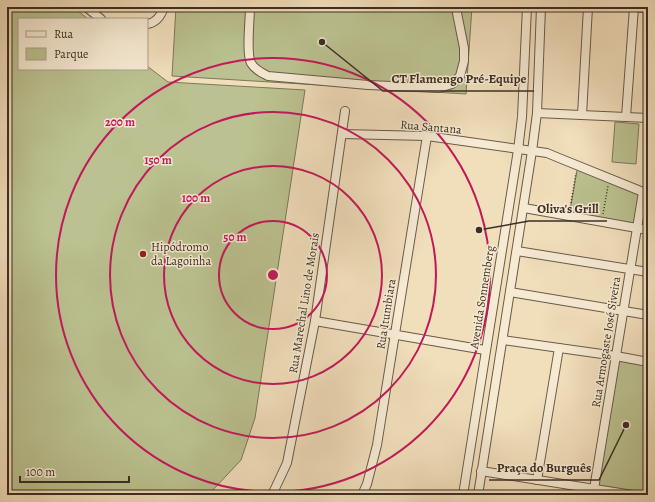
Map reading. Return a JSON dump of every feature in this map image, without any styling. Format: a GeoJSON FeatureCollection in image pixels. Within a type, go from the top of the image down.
{"type":"FeatureCollection","features":[{"type":"Feature","properties":{"kind":"street"},"geometry":{"type":"LineString","coordinates":[[86,7],[100,18]]}},
{"type":"Feature","properties":{"kind":"street"},"geometry":{"type":"LineString","coordinates":[[148,24],[153,23],[159,17],[164,7]]}},
{"type":"Feature","properties":{"kind":"street"},"geometry":{"type":"LineString","coordinates":[[250,7],[248,52],[251,62],[258,71],[268,76],[368,86],[440,88],[452,84],[460,76],[464,61],[464,48],[457,7]]}},
{"type":"Feature","properties":{"kind":"street","name":"Avenida Sonnemberg"},"geometry":{"type":"LineString","coordinates":[[463,495],[518,150],[522,117],[527,7]]}},
{"type":"Feature","properties":{"kind":"street"},"geometry":{"type":"LineString","coordinates":[[478,495],[524,208],[537,113],[541,7]]}},
{"type":"Feature","properties":{"kind":"street"},"geometry":{"type":"LineString","coordinates":[[582,115],[588,7]]}},
{"type":"Feature","properties":{"kind":"street"},"geometry":{"type":"LineString","coordinates":[[627,7],[648,8]]}},
{"type":"Feature","properties":{"kind":"street"},"geometry":{"type":"LineString","coordinates":[[626,117],[634,7]]}},
{"type":"Feature","properties":{"kind":"street","name":"Rua Marechal Lino de Morais"},"geometry":{"type":"LineString","coordinates":[[272,495],[288,462],[315,321],[345,111]]}},
{"type":"Feature","properties":{"kind":"street"},"geometry":{"type":"LineString","coordinates":[[537,113],[648,118]]}},
{"type":"Feature","properties":{"kind":"street","name":"Rua Santana"},"geometry":{"type":"LineString","coordinates":[[342,134],[427,136],[532,151],[547,154],[578,165],[645,193]]}},
{"type":"Feature","properties":{"kind":"street","name":"Rua Itumbiara"},"geometry":{"type":"LineString","coordinates":[[362,495],[367,484],[377,445],[427,136]]}},
{"type":"Feature","properties":{"kind":"street","name":"Rua Armogaste José Siveira"},"geometry":{"type":"LineString","coordinates":[[593,492],[637,228],[645,193]]}},
{"type":"Feature","properties":{"kind":"street"},"geometry":{"type":"LineString","coordinates":[[524,208],[648,230]]}},
{"type":"Feature","properties":{"kind":"street"},"geometry":{"type":"LineString","coordinates":[[517,251],[648,272]]}},
{"type":"Feature","properties":{"kind":"street"},"geometry":{"type":"LineString","coordinates":[[510,292],[648,316]]}},
{"type":"Feature","properties":{"kind":"street"},"geometry":{"type":"LineString","coordinates":[[315,321],[485,350]]}},
{"type":"Feature","properties":{"kind":"street"},"geometry":{"type":"LineString","coordinates":[[502,340],[648,362]]}},
{"type":"Feature","properties":{"kind":"street"},"geometry":{"type":"LineString","coordinates":[[537,480],[559,348]]}},
{"type":"Feature","properties":{"kind":"street"},"geometry":{"type":"LineString","coordinates":[[481,471],[537,480],[593,492],[634,495]]}},
{"type":"Feature","properties":{"kind":"street"},"geometry":{"type":"LineString","coordinates":[[647,495],[648,491]]}},
{"type":"Feature","properties":{"kind":"path"},"geometry":{"type":"LineString","coordinates":[[569,216],[578,165]]}},
{"type":"Feature","properties":{"kind":"path"},"geometry":{"type":"LineString","coordinates":[[602,222],[609,178]]}},
{"type":"Feature","properties":{"kind":"green space","name":"Hipódromo da Lagoinha"},"geometry":{"type":"Polygon","coordinates":[[[7,7],[73,7],[87,18],[18,18],[18,70],[148,70],[148,67],[168,82],[305,90],[255,418],[241,460],[211,492],[203,495],[14,495],[7,489],[7,7]]]}},
{"type":"Feature","properties":{"kind":"green space"},"geometry":{"type":"Polygon","coordinates":[[[176,7],[472,7],[466,94],[172,76],[176,7]]]}},
{"type":"Feature","properties":{"kind":"green space"},"geometry":{"type":"Polygon","coordinates":[[[615,122],[639,124],[636,164],[612,162],[615,122]]]}},
{"type":"Feature","properties":{"kind":"green space"},"geometry":{"type":"Polygon","coordinates":[[[578,165],[648,194],[648,230],[569,216],[578,165]]]}},
{"type":"Feature","properties":{"kind":"green space"},"geometry":{"type":"Polygon","coordinates":[[[616,356],[648,362],[647,495],[633,495],[594,489],[616,356]]]}},
{"type":"Feature","properties":{"kind":"place","name":"CT Flamengo Pré-Equipe"},"geometry":{"type":"Point","coordinates":[322,42]}},
{"type":"Feature","properties":{"kind":"place","name":"Oliva's Grill"},"geometry":{"type":"Point","coordinates":[479,230]}},
{"type":"Feature","properties":{"kind":"place","name":"Hipódromo da Lagoinha"},"geometry":{"type":"Point","coordinates":[143,254]}},
{"type":"Feature","properties":{"kind":"place","name":"Praça do Burguês"},"geometry":{"type":"Point","coordinates":[626,425]}}]}
